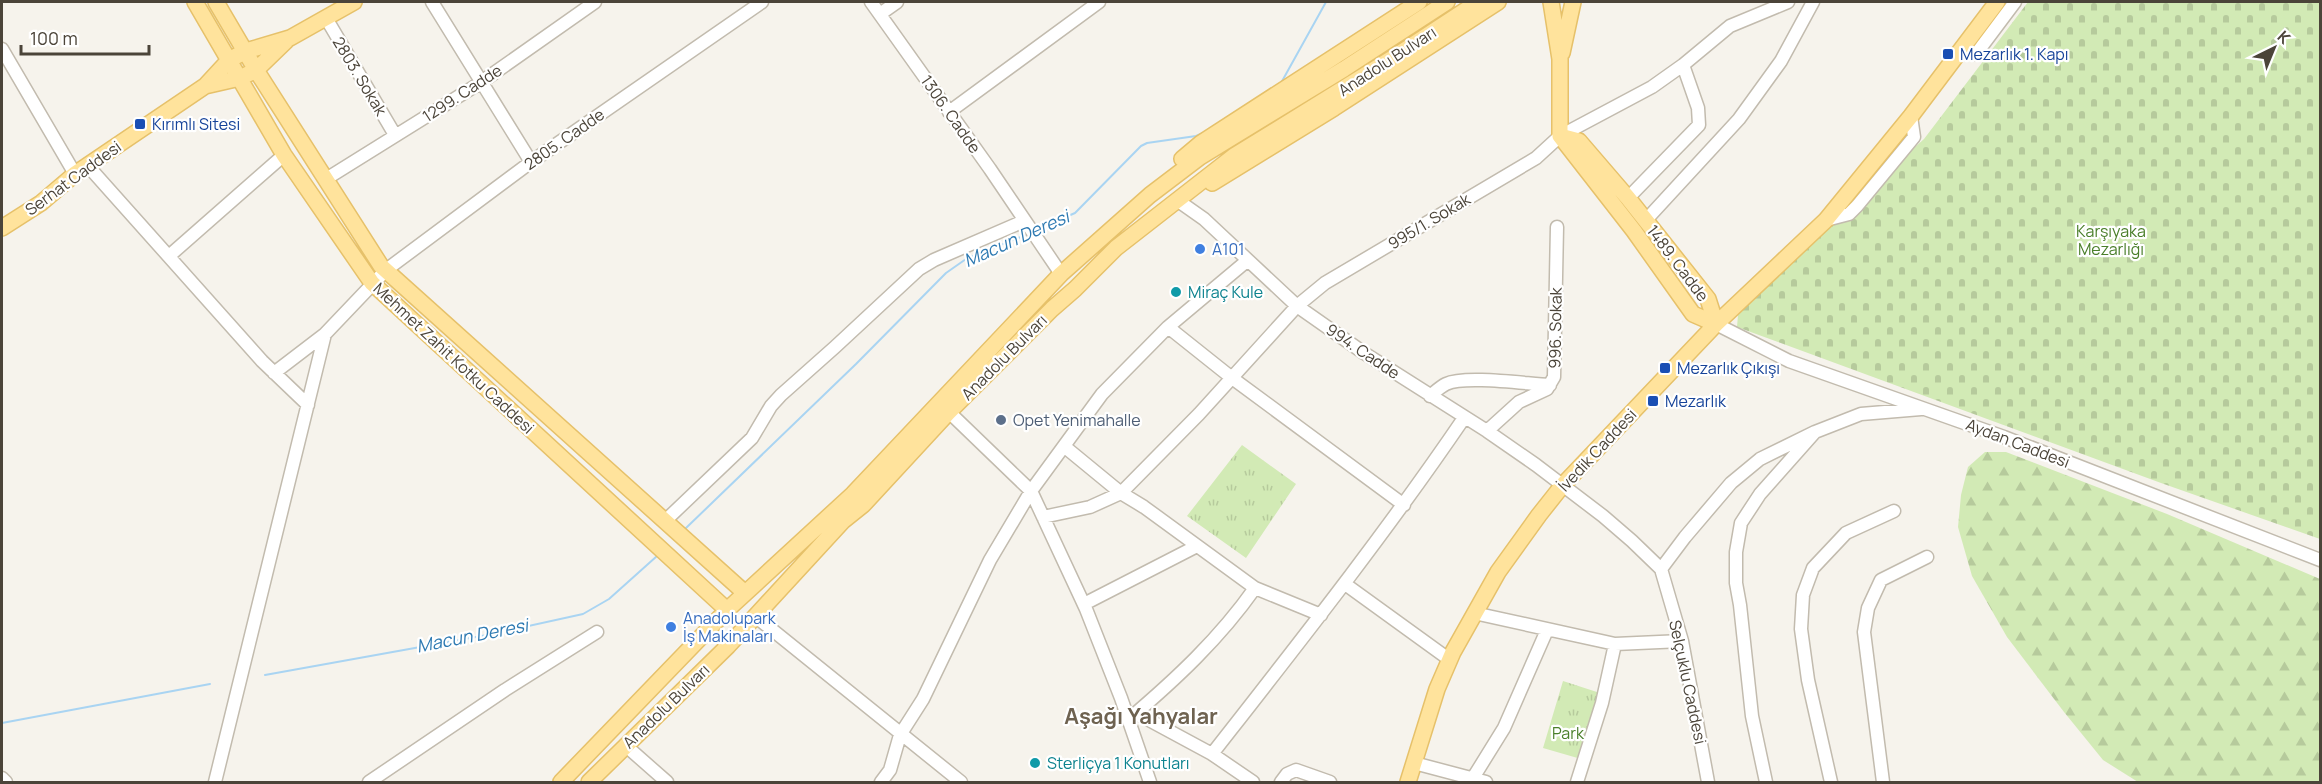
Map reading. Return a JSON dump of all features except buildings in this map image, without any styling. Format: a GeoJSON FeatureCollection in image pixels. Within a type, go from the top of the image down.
{"type":"FeatureCollection","features":[{"type":"Feature","properties":{"kind":"main road","name":"Mehmet Zahit Kotku Caddesi"},"geometry":{"type":"LineString","coordinates":[[195,2],[284,154],[372,284],[727,610]]}},
{"type":"Feature","properties":{"kind":"main road","name":"Mehmet Zahit Kotku Caddesi"},"geometry":{"type":"LineString","coordinates":[[216,2],[256,70],[381,266],[746,593]]}},
{"type":"Feature","properties":{"kind":"main road","name":"Serhat Caddesi"},"geometry":{"type":"LineString","coordinates":[[2,228],[41,203],[81,170],[204,86],[229,60],[246,51],[290,38],[354,2]]}},
{"type":"Feature","properties":{"kind":"main road"},"geometry":{"type":"LineString","coordinates":[[1150,195],[1175,164],[1201,143],[1419,2]]}},
{"type":"Feature","properties":{"kind":"main road","name":"Anadolu Bulvarı"},"geometry":{"type":"LineString","coordinates":[[561,783],[727,610],[853,494],[1061,274],[1150,195],[1200,157],[1448,2]]}},
{"type":"Feature","properties":{"kind":"main road","name":"Anadolu Bulvarı"},"geometry":{"type":"LineString","coordinates":[[589,783],[755,616],[949,412],[1116,248],[1234,156],[1478,2]]}},
{"type":"Feature","properties":{"kind":"main road"},"geometry":{"type":"LineString","coordinates":[[1177,200],[1215,182],[1498,2]]}},
{"type":"Feature","properties":{"kind":"main road"},"geometry":{"type":"LineString","coordinates":[[1551,2],[1560,59],[1560,136]]}},
{"type":"Feature","properties":{"kind":"main road"},"geometry":{"type":"LineString","coordinates":[[1560,59],[1566,43],[1573,2]]}},
{"type":"Feature","properties":{"kind":"main road","name":"İvedik Caddesi"},"geometry":{"type":"LineString","coordinates":[[1408,783],[1437,689],[1450,660],[1474,613],[1516,545],[1562,486],[1716,324],[1826,220],[1911,116],[1997,2]]}},
{"type":"Feature","properties":{"kind":"main road","name":"Serhat Caddesi"},"geometry":{"type":"LineString","coordinates":[[204,86],[240,78],[256,70],[290,38]]}},
{"type":"Feature","properties":{"kind":"main road","name":"1489. Cadde"},"geometry":{"type":"LineString","coordinates":[[1560,136],[1640,226]]}},
{"type":"Feature","properties":{"kind":"main road","name":"1489. Cadde"},"geometry":{"type":"LineString","coordinates":[[1560,136],[1579,141],[1628,198],[1640,226],[1693,314],[1716,324]]}},
{"type":"Feature","properties":{"kind":"street"},"geometry":{"type":"LineString","coordinates":[[432,2],[480,83],[531,162]]}},
{"type":"Feature","properties":{"kind":"street","name":"1299. Cadde"},"geometry":{"type":"LineString","coordinates":[[326,179],[480,83],[595,2]]}},
{"type":"Feature","properties":{"kind":"street","name":"2805. Cadde"},"geometry":{"type":"LineString","coordinates":[[274,373],[325,334],[386,270],[531,162],[762,2]]}},
{"type":"Feature","properties":{"kind":"street","name":"1306. Cadde"},"geometry":{"type":"LineString","coordinates":[[871,2],[1061,274]]}},
{"type":"Feature","properties":{"kind":"street"},"geometry":{"type":"LineString","coordinates":[[880,14],[897,2]]}},
{"type":"Feature","properties":{"kind":"street"},"geometry":{"type":"LineString","coordinates":[[949,112],[1099,2]]}},
{"type":"Feature","properties":{"kind":"street","name":"995/1. Sokak"},"geometry":{"type":"LineString","coordinates":[[1121,493],[1232,378],[1297,306],[1325,284],[1536,158],[1560,136],[1652,87],[1730,26],[1788,2]]}},
{"type":"Feature","properties":{"kind":"street"},"geometry":{"type":"LineString","coordinates":[[1640,226],[1739,119],[1781,61],[1810,2]]}},
{"type":"Feature","properties":{"kind":"street"},"geometry":{"type":"LineString","coordinates":[[1962,49],[1976,54],[2015,2]]}},
{"type":"Feature","properties":{"kind":"street","name":"2803. Sokak"},"geometry":{"type":"LineString","coordinates":[[326,18],[395,135]]}},
{"type":"Feature","properties":{"kind":"street"},"geometry":{"type":"LineString","coordinates":[[2,50],[81,170],[169,256],[274,373],[308,405]]}},
{"type":"Feature","properties":{"kind":"street"},"geometry":{"type":"LineString","coordinates":[[1628,198],[1699,125],[1698,108],[1683,65]]}},
{"type":"Feature","properties":{"kind":"street"},"geometry":{"type":"LineString","coordinates":[[169,256],[284,154]]}},
{"type":"Feature","properties":{"kind":"street","name":"994. Cadde"},"geometry":{"type":"LineString","coordinates":[[1177,200],[1204,219],[1297,306],[1430,396],[1487,431],[1562,486]]}},
{"type":"Feature","properties":{"kind":"street","name":"996. Sokak"},"geometry":{"type":"LineString","coordinates":[[1487,431],[1519,402],[1542,392],[1551,385],[1554,377],[1557,227]]}},
{"type":"Feature","properties":{"kind":"street"},"geometry":{"type":"LineString","coordinates":[[666,520],[752,438],[781,394],[919,269],[934,260],[1029,228]]}},
{"type":"Feature","properties":{"kind":"street"},"geometry":{"type":"LineString","coordinates":[[881,783],[890,770],[900,735],[923,699],[990,560],[1031,490],[1102,394],[1168,327],[1248,260]]}},
{"type":"Feature","properties":{"kind":"street","name":"Aydan Caddesi"},"geometry":{"type":"LineString","coordinates":[[1716,324],[1789,361],[1928,409],[2320,560]]}},
{"type":"Feature","properties":{"kind":"street"},"geometry":{"type":"LineString","coordinates":[[1168,327],[1232,378],[1404,505]]}},
{"type":"Feature","properties":{"kind":"street"},"geometry":{"type":"LineString","coordinates":[[215,783],[325,334]]}},
{"type":"Feature","properties":{"kind":"street"},"geometry":{"type":"LineString","coordinates":[[1430,396],[1444,385],[1454,382],[1480,381],[1551,385]]}},
{"type":"Feature","properties":{"kind":"street"},"geometry":{"type":"LineString","coordinates":[[1661,569],[1731,483],[1760,459],[1815,432],[1861,414],[1928,409]]}},
{"type":"Feature","properties":{"kind":"street"},"geometry":{"type":"LineString","coordinates":[[949,412],[1031,490],[1132,716],[1150,783]]}},
{"type":"Feature","properties":{"kind":"street"},"geometry":{"type":"LineString","coordinates":[[1212,754],[1346,584],[1464,418]]}},
{"type":"Feature","properties":{"kind":"street"},"geometry":{"type":"LineString","coordinates":[[1766,783],[1752,716],[1736,583],[1736,552],[1741,523],[1760,494],[1815,432]]}},
{"type":"Feature","properties":{"kind":"street"},"geometry":{"type":"LineString","coordinates":[[1065,447],[1121,493],[1256,588],[1321,615]]}},
{"type":"Feature","properties":{"kind":"street","name":"Selçuklu Caddesi"},"geometry":{"type":"LineString","coordinates":[[1562,486],[1632,541],[1661,569],[1682,641],[1708,783]]}},
{"type":"Feature","properties":{"kind":"street"},"geometry":{"type":"LineString","coordinates":[[1043,518],[1090,507],[1121,493]]}},
{"type":"Feature","properties":{"kind":"street"},"geometry":{"type":"LineString","coordinates":[[1831,783],[1808,680],[1801,628],[1803,595],[1813,568],[1846,533],[1893,511]]}},
{"type":"Feature","properties":{"kind":"street"},"geometry":{"type":"LineString","coordinates":[[1083,604],[1197,546]]}},
{"type":"Feature","properties":{"kind":"street"},"geometry":{"type":"LineString","coordinates":[[1883,783],[1864,632],[1868,608],[1881,580],[1927,557]]}},
{"type":"Feature","properties":{"kind":"street"},"geometry":{"type":"LineString","coordinates":[[1346,584],[1450,660]]}},
{"type":"Feature","properties":{"kind":"street"},"geometry":{"type":"LineString","coordinates":[[1132,716],[1179,676],[1239,612],[1256,588]]}},
{"type":"Feature","properties":{"kind":"street"},"geometry":{"type":"LineString","coordinates":[[1474,613],[1615,644],[1682,641]]}},
{"type":"Feature","properties":{"kind":"street"},"geometry":{"type":"LineString","coordinates":[[755,616],[961,783]]}},
{"type":"Feature","properties":{"kind":"street"},"geometry":{"type":"LineString","coordinates":[[1473,778],[1504,728],[1547,630]]}},
{"type":"Feature","properties":{"kind":"street"},"geometry":{"type":"LineString","coordinates":[[369,783],[505,690],[597,632]]}},
{"type":"Feature","properties":{"kind":"street"},"geometry":{"type":"LineString","coordinates":[[1577,783],[1602,703],[1615,644]]}},
{"type":"Feature","properties":{"kind":"street"},"geometry":{"type":"LineString","coordinates":[[1132,716],[1212,754],[1253,783]]}},
{"type":"Feature","properties":{"kind":"street"},"geometry":{"type":"LineString","coordinates":[[625,745],[667,783]]}},
{"type":"Feature","properties":{"kind":"street"},"geometry":{"type":"LineString","coordinates":[[1414,763],[1486,783]]}},
{"type":"Feature","properties":{"kind":"street"},"geometry":{"type":"LineString","coordinates":[[1281,783],[1287,774],[1296,770],[1330,783]]}},
{"type":"Feature","properties":{"kind":"street"},"geometry":{"type":"LineString","coordinates":[[2,778],[6,783]]}},
{"type":"Feature","properties":{"kind":"green space","name":"Karşıyaka Mezarlığı"},"geometry":{"type":"Polygon","coordinates":[[[2028,2],[2320,2],[2320,539],[1737,327],[1738,315],[1863,194],[1924,139],[2028,2]]]}},
{"type":"Feature","properties":{"kind":"green space"},"geometry":{"type":"Polygon","coordinates":[[[1242,445],[1296,484],[1246,558],[1187,516],[1242,445]]]}},
{"type":"Feature","properties":{"kind":"green space"},"geometry":{"type":"Polygon","coordinates":[[[1985,452],[2006,452],[2167,514],[2320,579],[2320,782],[2138,782],[2103,760],[2007,637],[1972,576],[1958,527],[1961,495],[1968,467],[1985,452]]]}},
{"type":"Feature","properties":{"kind":"green space","name":"Park"},"geometry":{"type":"Polygon","coordinates":[[[1563,681],[1600,693],[1581,759],[1543,748],[1563,681]]]}},
{"type":"Feature","properties":{"kind":"waterway","name":"Macun Deresi"},"geometry":{"type":"LineString","coordinates":[[1281,83],[1326,2]]}},
{"type":"Feature","properties":{"kind":"waterway","name":"Macun Deresi"},"geometry":{"type":"LineString","coordinates":[[1036,230],[1075,213],[1141,146],[1203,133]]}},
{"type":"Feature","properties":{"kind":"waterway","name":"Macun Deresi"},"geometry":{"type":"LineString","coordinates":[[686,528],[856,364],[946,273],[966,259],[1028,234]]}},
{"type":"Feature","properties":{"kind":"waterway","name":"Macun Deresi"},"geometry":{"type":"LineString","coordinates":[[265,675],[487,635],[583,614],[609,599],[657,556]]}},
{"type":"Feature","properties":{"kind":"waterway","name":"Macun Deresi"},"geometry":{"type":"LineString","coordinates":[[2,723],[210,684]]}},
{"type":"Feature","properties":{"kind":"place","name":"Mezarlık 1. Kapı"},"geometry":{"type":"Point","coordinates":[1948,54]}},
{"type":"Feature","properties":{"kind":"place","name":"Kırımlı Sitesi"},"geometry":{"type":"Point","coordinates":[140,124]}},
{"type":"Feature","properties":{"kind":"place","name":"A101"},"geometry":{"type":"Point","coordinates":[1200,249]}},
{"type":"Feature","properties":{"kind":"place","name":"Miraç Kule"},"geometry":{"type":"Point","coordinates":[1176,292]}},
{"type":"Feature","properties":{"kind":"place","name":"Mezarlık Çıkışı"},"geometry":{"type":"Point","coordinates":[1665,368]}},
{"type":"Feature","properties":{"kind":"place","name":"Mezarlık"},"geometry":{"type":"Point","coordinates":[1653,401]}},
{"type":"Feature","properties":{"kind":"place","name":"Opet Yenimahalle"},"geometry":{"type":"Point","coordinates":[1001,420]}},
{"type":"Feature","properties":{"kind":"place","name":"Anadolupark İş Makinaları"},"geometry":{"type":"Point","coordinates":[671,627]}},
{"type":"Feature","properties":{"kind":"place","name":"Sterliçya 1 Konutları"},"geometry":{"type":"Point","coordinates":[1035,763]}},
{"type":"Feature","properties":{"kind":"district","name":"Aşağı Yahyalar"},"geometry":{"type":"Point","coordinates":[1141,716]}}]}
